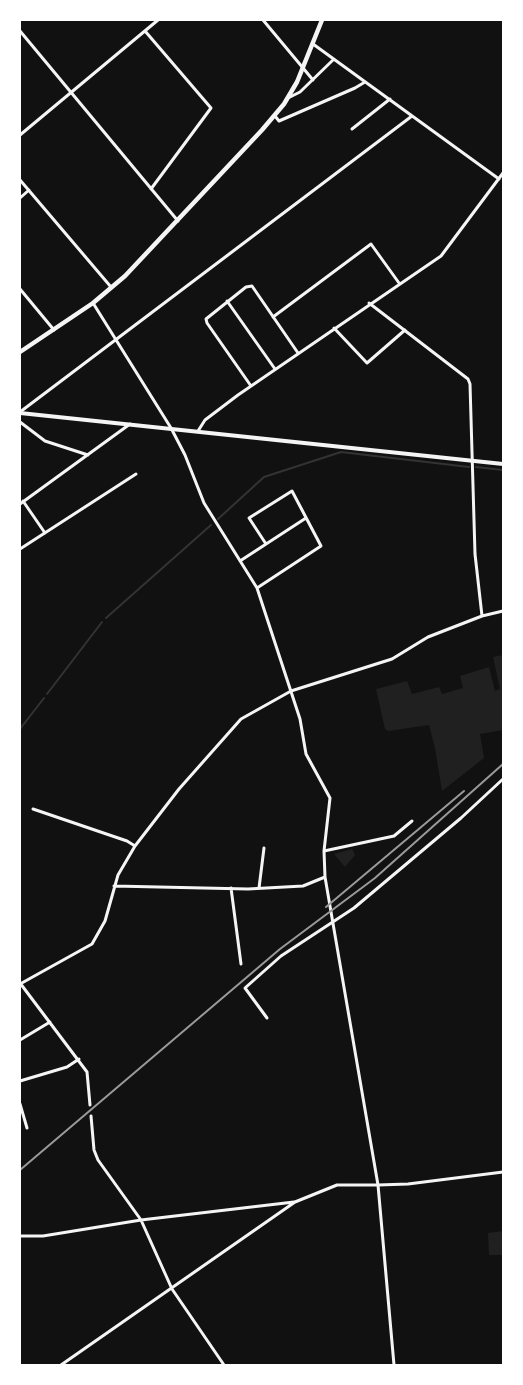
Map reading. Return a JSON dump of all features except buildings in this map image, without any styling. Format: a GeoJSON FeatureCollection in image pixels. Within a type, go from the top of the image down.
{"type":"FeatureCollection","features":[{"type":"Feature","properties":{"kind":"main road"},"geometry":{"type":"LineString","coordinates":[[20,352],[112,288],[178,222],[288,98],[304,69],[322,20]]}},
{"type":"Feature","properties":{"kind":"street"},"geometry":{"type":"LineString","coordinates":[[20,135],[158,20]]}},
{"type":"Feature","properties":{"kind":"street"},"geometry":{"type":"LineString","coordinates":[[263,20],[313,80]]}},
{"type":"Feature","properties":{"kind":"street"},"geometry":{"type":"LineString","coordinates":[[20,31],[178,222]]}},
{"type":"Feature","properties":{"kind":"street"},"geometry":{"type":"LineString","coordinates":[[145,31],[211,108],[150,189]]}},
{"type":"Feature","properties":{"kind":"street"},"geometry":{"type":"LineString","coordinates":[[313,44],[499,179]]}},
{"type":"Feature","properties":{"kind":"street"},"geometry":{"type":"LineString","coordinates":[[288,98],[300,92],[334,59]]}},
{"type":"Feature","properties":{"kind":"street"},"geometry":{"type":"LineString","coordinates":[[274,116],[279,120],[365,82]]}},
{"type":"Feature","properties":{"kind":"street"},"geometry":{"type":"LineString","coordinates":[[352,129],[390,100]]}},
{"type":"Feature","properties":{"kind":"street"},"geometry":{"type":"LineString","coordinates":[[20,412],[412,116]]}},
{"type":"Feature","properties":{"kind":"street"},"geometry":{"type":"LineString","coordinates":[[198,431],[205,420],[251,386],[369,303],[440,256],[503,173]]}},
{"type":"Feature","properties":{"kind":"street"},"geometry":{"type":"LineString","coordinates":[[20,180],[112,288]]}},
{"type":"Feature","properties":{"kind":"street"},"geometry":{"type":"LineString","coordinates":[[20,198],[29,190]]}},
{"type":"Feature","properties":{"kind":"street"},"geometry":{"type":"LineString","coordinates":[[273,317],[371,244],[399,283]]}},
{"type":"Feature","properties":{"kind":"street"},"geometry":{"type":"LineString","coordinates":[[251,386],[207,323],[207,316],[246,287],[252,286],[298,353]]}},
{"type":"Feature","properties":{"kind":"street"},"geometry":{"type":"LineString","coordinates":[[20,289],[54,330]]}},
{"type":"Feature","properties":{"kind":"street"},"geometry":{"type":"LineString","coordinates":[[227,301],[275,369]]}},
{"type":"Feature","properties":{"kind":"street"},"geometry":{"type":"LineString","coordinates":[[93,303],[171,428],[185,455],[204,504],[257,588],[300,719],[306,754],[330,798],[324,851],[325,877],[378,1185],[394,1365]]}},
{"type":"Feature","properties":{"kind":"street"},"geometry":{"type":"LineString","coordinates":[[369,303],[468,379],[470,384],[475,554],[482,616]]}},
{"type":"Feature","properties":{"kind":"street"},"geometry":{"type":"LineString","coordinates":[[334,328],[367,363],[405,330]]}},
{"type":"Feature","properties":{"kind":"street"},"geometry":{"type":"LineString","coordinates":[[20,412],[503,464]]}},
{"type":"Feature","properties":{"kind":"street"},"geometry":{"type":"LineString","coordinates":[[20,422],[45,441],[88,456]]}},
{"type":"Feature","properties":{"kind":"street"},"geometry":{"type":"LineString","coordinates":[[45,533],[22,503],[130,424]]}},
{"type":"Feature","properties":{"kind":"street"},"geometry":{"type":"LineString","coordinates":[[20,549],[136,474]]}},
{"type":"Feature","properties":{"kind":"street"},"geometry":{"type":"LineString","coordinates":[[257,588],[321,546],[292,491],[250,518],[266,544]]}},
{"type":"Feature","properties":{"kind":"street"},"geometry":{"type":"LineString","coordinates":[[240,561],[306,518]]}},
{"type":"Feature","properties":{"kind":"street"},"geometry":{"type":"LineString","coordinates":[[90,1105],[87,1072],[79,1059],[20,984],[92,944],[105,921],[114,886],[135,846],[179,789],[233,725],[291,691],[392,659],[428,637],[482,616],[503,611]]}},
{"type":"Feature","properties":{"kind":"street"},"geometry":{"type":"LineString","coordinates":[[266,1018],[245,988],[280,956],[351,911],[503,779]]}},
{"type":"Feature","properties":{"kind":"street"},"geometry":{"type":"LineString","coordinates":[[33,809],[126,841],[135,846]]}},
{"type":"Feature","properties":{"kind":"street"},"geometry":{"type":"LineString","coordinates":[[324,851],[394,836],[412,821]]}},
{"type":"Feature","properties":{"kind":"street"},"geometry":{"type":"LineString","coordinates":[[260,888],[264,848]]}},
{"type":"Feature","properties":{"kind":"street"},"geometry":{"type":"LineString","coordinates":[[114,886],[260,888],[303,886],[325,877]]}},
{"type":"Feature","properties":{"kind":"street"},"geometry":{"type":"LineString","coordinates":[[231,888],[241,964]]}},
{"type":"Feature","properties":{"kind":"street"},"geometry":{"type":"LineString","coordinates":[[20,1040],[50,1022]]}},
{"type":"Feature","properties":{"kind":"street"},"geometry":{"type":"LineString","coordinates":[[20,1081],[67,1068],[79,1059]]}},
{"type":"Feature","properties":{"kind":"street"},"geometry":{"type":"LineString","coordinates":[[20,1104],[27,1128]]}},
{"type":"Feature","properties":{"kind":"street"},"geometry":{"type":"LineString","coordinates":[[91,1116],[94,1150],[98,1160],[141,1220],[172,1289],[224,1365]]}},
{"type":"Feature","properties":{"kind":"street"},"geometry":{"type":"LineString","coordinates":[[61,1365],[295,1202],[337,1185],[408,1184],[503,1172]]}},
{"type":"Feature","properties":{"kind":"street"},"geometry":{"type":"LineString","coordinates":[[20,1236],[43,1236],[141,1220],[295,1202]]}},
{"type":"Feature","properties":{"kind":"shaded area"},"geometry":{"type":"Polygon","coordinates":[[[503,655],[503,730],[480,734],[484,758],[442,791],[429,725],[388,731],[385,729],[376,689],[407,681],[412,694],[439,687],[442,694],[463,688],[460,676],[489,667],[495,691],[500,689],[493,657],[503,655]]]}},
{"type":"Feature","properties":{"kind":"shaded area"},"geometry":{"type":"Polygon","coordinates":[[[352,849],[355,855],[345,867],[334,854],[352,849]]]}},
{"type":"Feature","properties":{"kind":"shaded area"},"geometry":{"type":"Polygon","coordinates":[[[503,1231],[503,1255],[489,1255],[488,1233],[503,1231]]]}},
{"type":"Feature","properties":{"kind":"waterway"},"geometry":{"type":"LineString","coordinates":[[218,519],[264,477],[341,452],[469,467]]}},
{"type":"Feature","properties":{"kind":"waterway"},"geometry":{"type":"LineString","coordinates":[[476,467],[503,470]]}},
{"type":"Feature","properties":{"kind":"waterway"},"geometry":{"type":"LineString","coordinates":[[106,618],[211,525]]}},
{"type":"Feature","properties":{"kind":"waterway"},"geometry":{"type":"LineString","coordinates":[[47,694],[102,622]]}},
{"type":"Feature","properties":{"kind":"waterway"},"geometry":{"type":"LineString","coordinates":[[20,729],[44,698]]}},
{"type":"Feature","properties":{"kind":"railway"},"geometry":{"type":"LineString","coordinates":[[20,1170],[280,949],[375,878],[503,764]]}},
{"type":"Feature","properties":{"kind":"railway"},"geometry":{"type":"LineString","coordinates":[[326,907],[464,791]]}}]}
